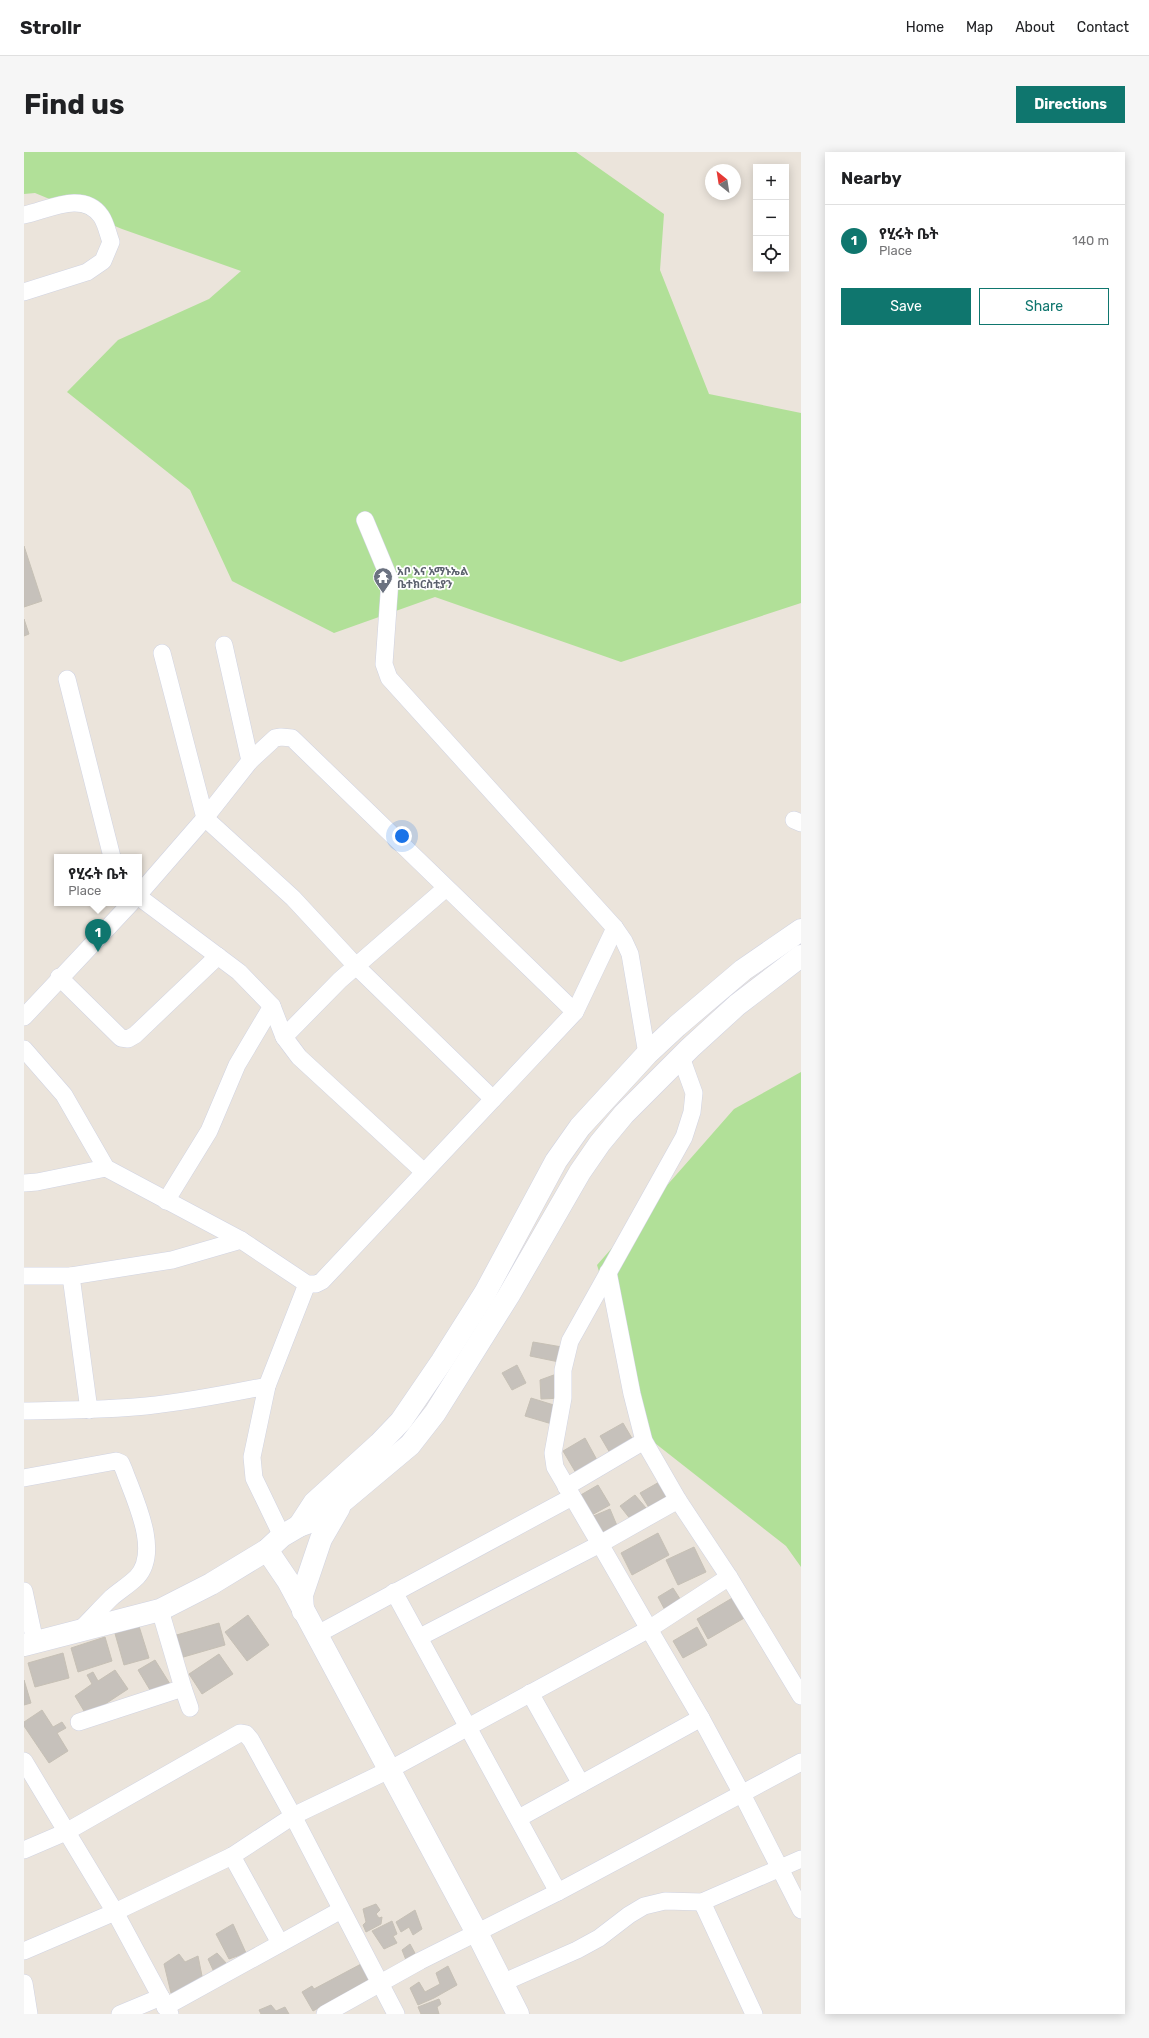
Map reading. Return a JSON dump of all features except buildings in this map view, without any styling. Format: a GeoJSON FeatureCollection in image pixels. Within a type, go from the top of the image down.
{"type":"FeatureCollection","features":[{"type":"Feature","properties":{"kind":"main road"},"geometry":{"type":"LineString","coordinates":[[283,1537],[314,1503],[379,1444],[400,1420],[442,1361],[485,1292],[556,1160],[580,1127],[647,1054],[677,1026],[743,970],[801,930]]}},
{"type":"Feature","properties":{"kind":"main road"},"geometry":{"type":"LineString","coordinates":[[29,1643],[160,1610],[211,1584],[283,1537],[324,1517],[340,1506],[410,1446],[436,1413],[509,1295],[580,1172],[600,1143],[624,1114],[685,1052],[738,1005],[788,964],[801,956]]}},
{"type":"Feature","properties":{"kind":"main road"},"geometry":{"type":"LineString","coordinates":[[527,1212],[550,1223]]}},
{"type":"Feature","properties":{"kind":"main road"},"geometry":{"type":"LineString","coordinates":[[303,1611],[302,1595],[321,1539],[340,1506]]}},
{"type":"Feature","properties":{"kind":"main road"},"geometry":{"type":"LineString","coordinates":[[283,1537],[303,1611],[477,1933],[518,2014]]}},
{"type":"Feature","properties":{"kind":"street"},"geometry":{"type":"LineString","coordinates":[[24,215],[76,202],[86,204],[95,209],[102,217],[111,242],[103,261],[86,272],[24,292]]}},
{"type":"Feature","properties":{"kind":"street"},"geometry":{"type":"LineString","coordinates":[[365,520],[390,580],[384,664],[389,678],[615,928],[630,954],[647,1054]]}},
{"type":"Feature","properties":{"kind":"street"},"geometry":{"type":"LineString","coordinates":[[224,645],[250,761]]}},
{"type":"Feature","properties":{"kind":"street"},"geometry":{"type":"LineString","coordinates":[[162,653],[206,818],[293,898],[357,967],[493,1099]]}},
{"type":"Feature","properties":{"kind":"street"},"geometry":{"type":"LineString","coordinates":[[67,679],[111,854]]}},
{"type":"Feature","properties":{"kind":"street"},"geometry":{"type":"LineString","coordinates":[[142,893],[206,818],[250,761],[275,738],[292,738],[446,888],[518,955],[575,1012]]}},
{"type":"Feature","properties":{"kind":"street"},"geometry":{"type":"LineString","coordinates":[[284,1037],[340,980],[357,967],[446,888]]}},
{"type":"Feature","properties":{"kind":"street"},"geometry":{"type":"LineString","coordinates":[[142,898],[238,972],[272,1006],[284,1037],[299,1057],[424,1172]]}},
{"type":"Feature","properties":{"kind":"street"},"geometry":{"type":"LineString","coordinates":[[24,1017],[59,977],[128,906]]}},
{"type":"Feature","properties":{"kind":"street"},"geometry":{"type":"LineString","coordinates":[[24,1049],[64,1095],[106,1168],[240,1240],[307,1284],[316,1284],[322,1281],[575,1012],[615,928]]}},
{"type":"Feature","properties":{"kind":"street"},"geometry":{"type":"LineString","coordinates":[[59,977],[121,1038],[128,1039],[135,1035],[218,956]]}},
{"type":"Feature","properties":{"kind":"street"},"geometry":{"type":"LineString","coordinates":[[166,1201],[209,1131],[238,1065],[272,1006]]}},
{"type":"Feature","properties":{"kind":"street"},"geometry":{"type":"LineString","coordinates":[[685,1052],[694,1093],[692,1112],[684,1137],[570,1341],[563,1370],[563,1398],[553,1453],[555,1467],[701,1718],[742,1794],[779,1870],[801,1910]]}},
{"type":"Feature","properties":{"kind":"street"},"geometry":{"type":"LineString","coordinates":[[24,1183],[37,1182],[106,1168]]}},
{"type":"Feature","properties":{"kind":"street"},"geometry":{"type":"LineString","coordinates":[[24,1276],[71,1276],[172,1260],[240,1240]]}},
{"type":"Feature","properties":{"kind":"street"},"geometry":{"type":"LineString","coordinates":[[608,1272],[632,1394],[644,1441],[678,1500],[729,1577],[801,1696]]}},
{"type":"Feature","properties":{"kind":"street"},"geometry":{"type":"LineString","coordinates":[[71,1276],[89,1410]]}},
{"type":"Feature","properties":{"kind":"street"},"geometry":{"type":"LineString","coordinates":[[283,1537],[254,1478],[252,1458],[267,1386],[307,1284]]}},
{"type":"Feature","properties":{"kind":"street"},"geometry":{"type":"LineString","coordinates":[[24,1411],[89,1410],[147,1406],[205,1398],[267,1386]]}},
{"type":"Feature","properties":{"kind":"street"},"geometry":{"type":"LineString","coordinates":[[316,1635],[569,1492],[644,1441]]}},
{"type":"Feature","properties":{"kind":"street"},"geometry":{"type":"LineString","coordinates":[[24,1478],[116,1461],[121,1463],[124,1470],[145,1532],[147,1549],[145,1563],[137,1576],[110,1599],[79,1631]]}},
{"type":"Feature","properties":{"kind":"street"},"geometry":{"type":"LineString","coordinates":[[420,1637],[600,1544],[678,1500]]}},
{"type":"Feature","properties":{"kind":"street"},"geometry":{"type":"LineString","coordinates":[[24,1951],[115,1912],[232,1856],[294,1816],[389,1770],[467,1726],[649,1629],[729,1577]]}},
{"type":"Feature","properties":{"kind":"street"},"geometry":{"type":"LineString","coordinates":[[24,1590],[29,1643]]}},
{"type":"Feature","properties":{"kind":"street"},"geometry":{"type":"LineString","coordinates":[[394,1592],[519,1818],[558,1892]]}},
{"type":"Feature","properties":{"kind":"street"},"geometry":{"type":"LineString","coordinates":[[160,1610],[190,1708]]}},
{"type":"Feature","properties":{"kind":"street"},"geometry":{"type":"LineString","coordinates":[[79,1722],[183,1688]]}},
{"type":"Feature","properties":{"kind":"street"},"geometry":{"type":"LineString","coordinates":[[530,1693],[581,1784]]}},
{"type":"Feature","properties":{"kind":"street"},"geometry":{"type":"LineString","coordinates":[[519,1818],[701,1718]]}},
{"type":"Feature","properties":{"kind":"street"},"geometry":{"type":"LineString","coordinates":[[24,1850],[66,1832],[240,1733],[246,1734],[251,1740],[294,1816],[341,1910],[396,2014]]}},
{"type":"Feature","properties":{"kind":"street"},"geometry":{"type":"LineString","coordinates":[[24,1761],[115,1912],[165,2006]]}},
{"type":"Feature","properties":{"kind":"street"},"geometry":{"type":"LineString","coordinates":[[325,2014],[420,1961],[558,1892],[801,1762]]}},
{"type":"Feature","properties":{"kind":"street"},"geometry":{"type":"LineString","coordinates":[[232,1856],[280,1943]]}},
{"type":"Feature","properties":{"kind":"street"},"geometry":{"type":"LineString","coordinates":[[502,1983],[577,1950],[599,1938],[629,1915],[644,1906],[665,1901],[702,1902],[779,1870],[801,1859]]}},
{"type":"Feature","properties":{"kind":"street"},"geometry":{"type":"LineString","coordinates":[[702,1902],[754,2014]]}},
{"type":"Feature","properties":{"kind":"street"},"geometry":{"type":"LineString","coordinates":[[120,2014],[165,2006],[341,1910]]}},
{"type":"Feature","properties":{"kind":"street"},"geometry":{"type":"LineString","coordinates":[[24,1983],[29,2014]]}},
{"type":"Feature","properties":{"kind":"green space"},"geometry":{"type":"Polygon","coordinates":[[[24,152],[576,152],[664,214],[660,270],[709,394],[801,413],[801,603],[621,662],[435,597],[334,633],[232,581],[190,490],[67,392],[118,340],[209,299],[241,271],[122,229],[35,193],[24,194],[24,152]]]}},
{"type":"Feature","properties":{"kind":"green space"},"geometry":{"type":"Polygon","coordinates":[[[801,1072],[801,1567],[786,1546],[651,1440],[597,1265],[734,1109],[801,1072]]]}},
{"type":"Feature","properties":{"kind":"place","name":"አቦ እና አማኑኤል ቤተክርስቲያን"},"geometry":{"type":"Point","coordinates":[383,594]}},
{"type":"Feature","properties":{"kind":"place","name":"የሂሩት ቤት"},"geometry":{"type":"Point","coordinates":[98,952]}}]}
